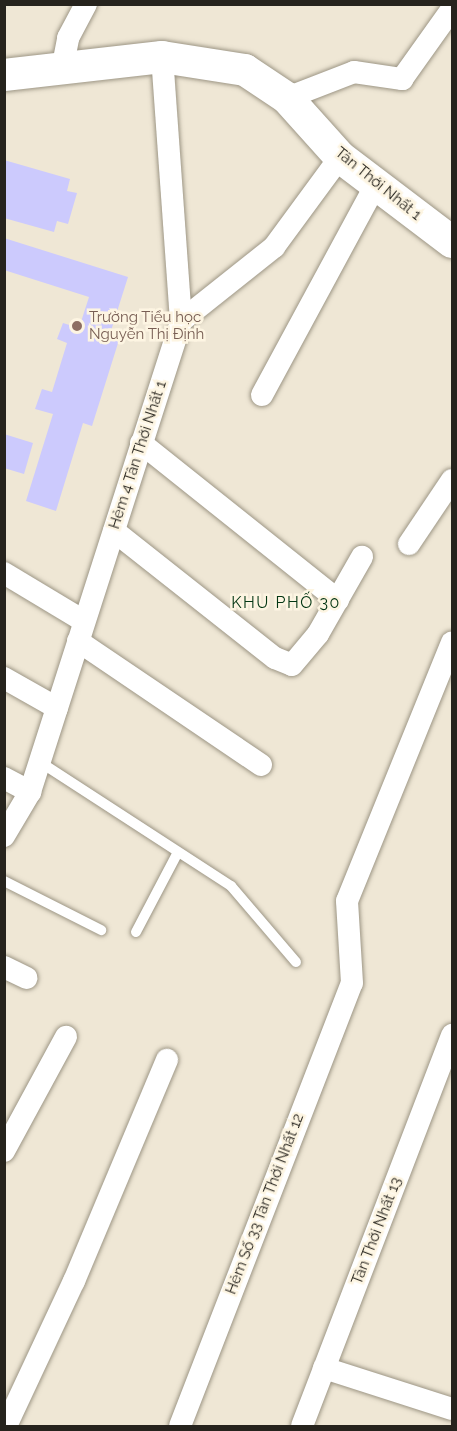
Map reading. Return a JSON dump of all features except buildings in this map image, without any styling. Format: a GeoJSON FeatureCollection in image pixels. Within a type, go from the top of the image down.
{"type":"FeatureCollection","features":[{"type":"Feature","properties":{"kind":"street"},"geometry":{"type":"LineString","coordinates":[[62,70],[68,38],[86,4]]}},
{"type":"Feature","properties":{"kind":"street"},"geometry":{"type":"LineString","coordinates":[[287,98],[354,72],[402,79],[453,9]]}},
{"type":"Feature","properties":{"kind":"street","name":"Tân Thới Nhất 1"},"geometry":{"type":"LineString","coordinates":[[4,75],[162,57],[245,70],[287,98],[340,157],[453,242]]}},
{"type":"Feature","properties":{"kind":"street","name":"Hẻm 4 Tân Thới Nhất 1"},"geometry":{"type":"LineString","coordinates":[[4,836],[30,792],[181,321],[162,57]]}},
{"type":"Feature","properties":{"kind":"street"},"geometry":{"type":"LineString","coordinates":[[181,321],[274,247],[340,157]]}},
{"type":"Feature","properties":{"kind":"street"},"geometry":{"type":"LineString","coordinates":[[262,395],[376,184]]}},
{"type":"Feature","properties":{"kind":"street"},"geometry":{"type":"LineString","coordinates":[[141,443],[338,600]]}},
{"type":"Feature","properties":{"kind":"street"},"geometry":{"type":"LineString","coordinates":[[409,544],[453,480]]}},
{"type":"Feature","properties":{"kind":"street"},"geometry":{"type":"LineString","coordinates":[[114,531],[275,658],[292,665],[318,634],[362,557]]}},
{"type":"Feature","properties":{"kind":"street"},"geometry":{"type":"LineString","coordinates":[[4,573],[261,765]]}},
{"type":"Feature","properties":{"kind":"street","name":"Hẻm Số 33 Tân Thới Nhất 12"},"geometry":{"type":"LineString","coordinates":[[180,1426],[352,982],[347,901],[453,642]]}},
{"type":"Feature","properties":{"kind":"street"},"geometry":{"type":"LineString","coordinates":[[4,678],[57,708]]}},
{"type":"Feature","properties":{"kind":"street"},"geometry":{"type":"LineString","coordinates":[[4,778],[30,792]]}},
{"type":"Feature","properties":{"kind":"street"},"geometry":{"type":"LineString","coordinates":[[4,967],[27,978]]}},
{"type":"Feature","properties":{"kind":"street","name":"Tân Thới Nhất 13"},"geometry":{"type":"LineString","coordinates":[[302,1426],[453,1035]]}},
{"type":"Feature","properties":{"kind":"street"},"geometry":{"type":"LineString","coordinates":[[4,1152],[66,1037]]}},
{"type":"Feature","properties":{"kind":"street"},"geometry":{"type":"LineString","coordinates":[[6,1426],[74,1281],[167,1060]]}},
{"type":"Feature","properties":{"kind":"street"},"geometry":{"type":"LineString","coordinates":[[324,1368],[426,1403],[453,1409]]}},
{"type":"Feature","properties":{"kind":"lane"},"geometry":{"type":"LineString","coordinates":[[39,761],[231,886],[296,962]]}},
{"type":"Feature","properties":{"kind":"lane"},"geometry":{"type":"LineString","coordinates":[[136,932],[178,852]]}},
{"type":"Feature","properties":{"kind":"lane"},"geometry":{"type":"LineString","coordinates":[[4,881],[101,930]]}},
{"type":"Feature","properties":{"kind":"place","name":"Trường Tiểu học Nguyễn Thị Định"},"geometry":{"type":"Point","coordinates":[77,326]}},
{"type":"Feature","properties":{"kind":"district","name":"KHU PHỐ 30"},"geometry":{"type":"Point","coordinates":[286,603]}}]}
